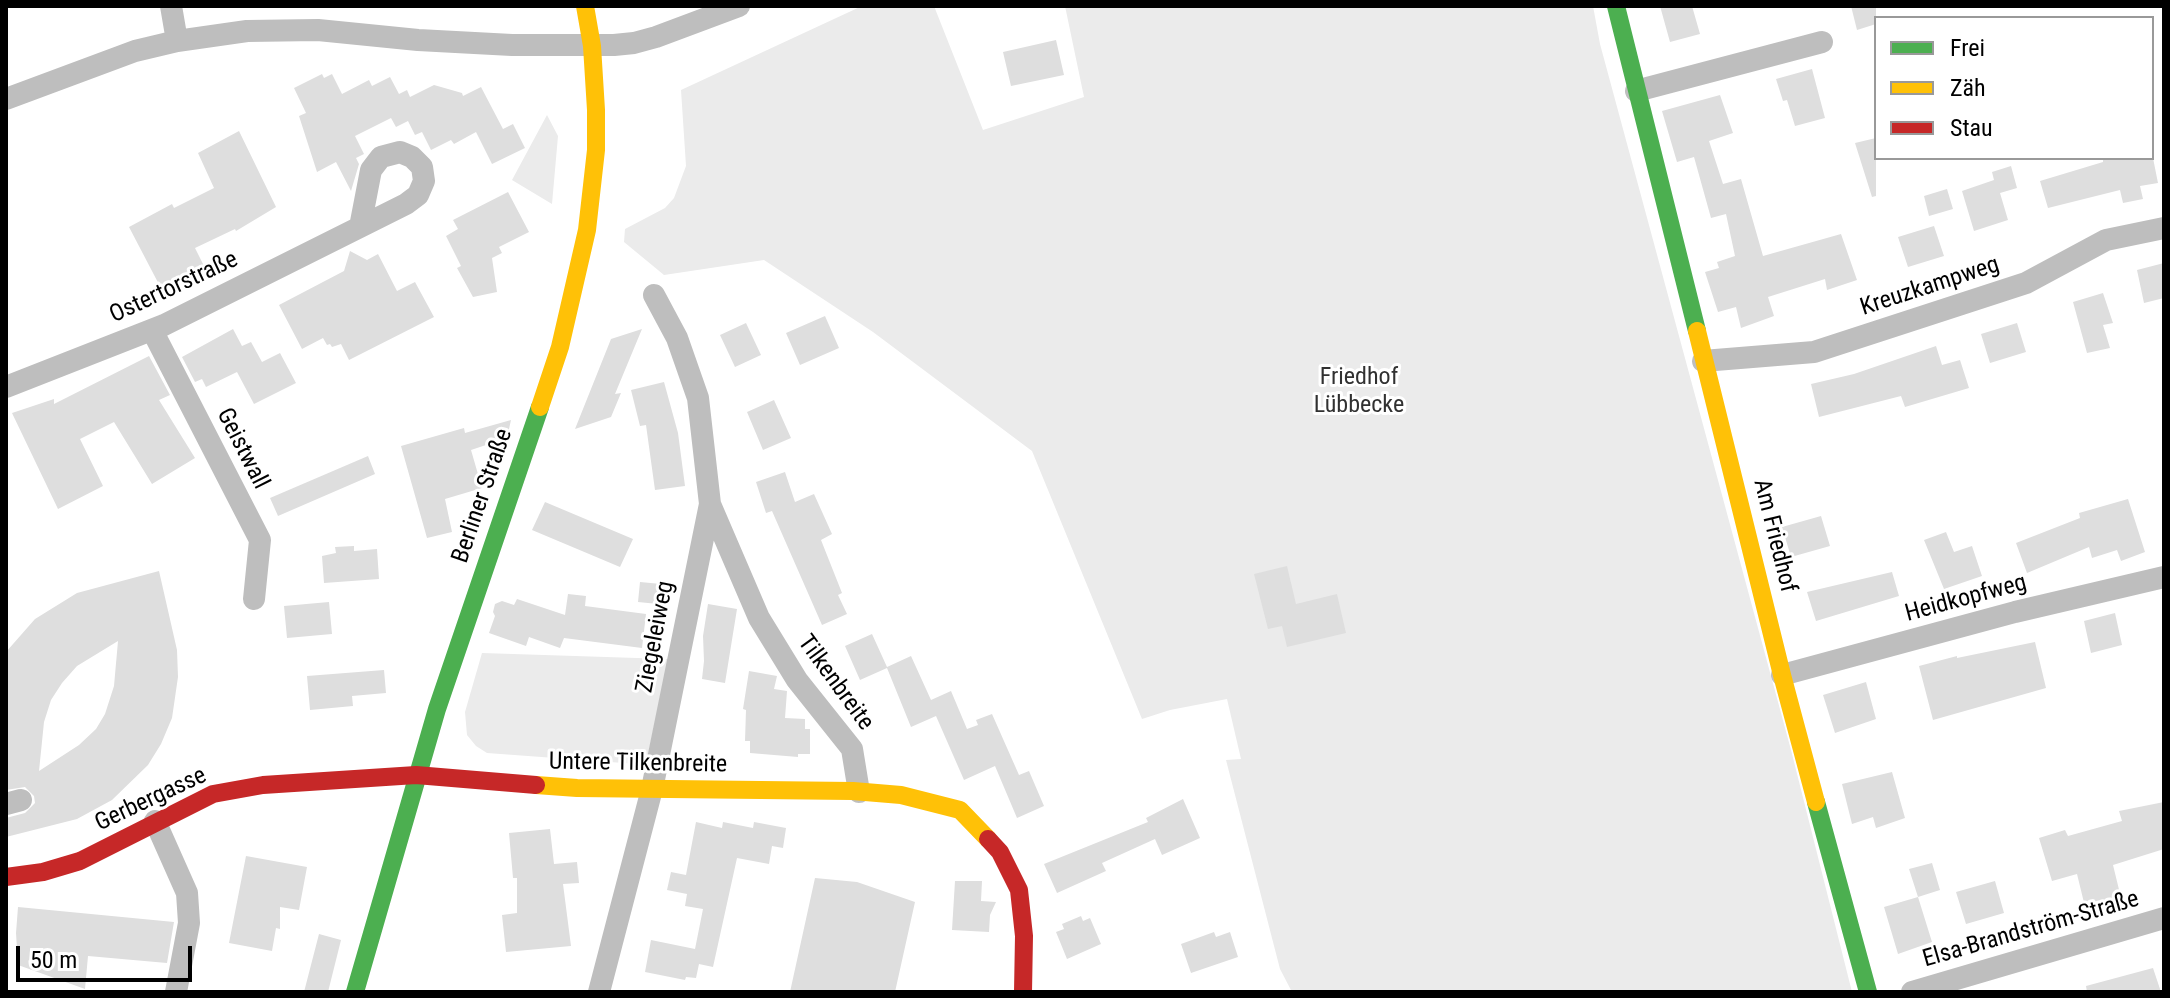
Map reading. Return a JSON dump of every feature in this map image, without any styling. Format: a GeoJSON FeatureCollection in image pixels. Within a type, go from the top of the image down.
{"type":"FeatureCollection","features":[{"type":"Feature","properties":{"kind":"street"},"geometry":{"type":"LineString","coordinates":[[171,6],[177,41]]}},
{"type":"Feature","properties":{"kind":"street","name":"Berliner Straße"},"geometry":{"type":"LineString","coordinates":[[355,992],[416,775],[560,347],[587,230],[596,150],[592,46],[585,6]]}},
{"type":"Feature","properties":{"kind":"street"},"geometry":{"type":"LineString","coordinates":[[6,99],[135,51],[177,41],[247,31],[318,30],[473,43],[592,46],[634,43],[739,6]]}},
{"type":"Feature","properties":{"kind":"street","name":"Am Friedhof"},"geometry":{"type":"LineString","coordinates":[[1616,6],[1782,675],[1868,992]]}},
{"type":"Feature","properties":{"kind":"street"},"geometry":{"type":"LineString","coordinates":[[1636,91],[1822,42]]}},
{"type":"Feature","properties":{"kind":"street","name":"Ostertorstraße"},"geometry":{"type":"LineString","coordinates":[[6,387],[152,330],[360,227]]}},
{"type":"Feature","properties":{"kind":"street","name":"Kreuzkampweg"},"geometry":{"type":"LineString","coordinates":[[1703,361],[1814,352],[2026,283],[2106,240],[2164,228]]}},
{"type":"Feature","properties":{"kind":"street","name":"Ziegeleiweg"},"geometry":{"type":"LineString","coordinates":[[599,992],[652,789],[710,504],[698,398],[677,338],[654,295]]}},
{"type":"Feature","properties":{"kind":"street","name":"Geistwall"},"geometry":{"type":"LineString","coordinates":[[152,330],[260,540],[254,599]]}},
{"type":"Feature","properties":{"kind":"street","name":"Tilkenbreite"},"geometry":{"type":"LineString","coordinates":[[710,504],[759,618],[797,680],[852,749],[859,792]]}},
{"type":"Feature","properties":{"kind":"street","name":"Heidkopfweg"},"geometry":{"type":"LineString","coordinates":[[1782,675],[2030,608],[2164,577]]}},
{"type":"Feature","properties":{"kind":"street","name":"Untere Tilkenbreite"},"geometry":{"type":"LineString","coordinates":[[416,775],[548,786],[859,792]]}},
{"type":"Feature","properties":{"kind":"street","name":"Gerbergasse"},"geometry":{"type":"LineString","coordinates":[[6,877],[43,872],[80,861],[213,794],[263,785],[416,775]]}},
{"type":"Feature","properties":{"kind":"street"},"geometry":{"type":"LineString","coordinates":[[859,792],[901,795],[960,810],[1000,852],[1019,890],[1024,936],[1023,992]]}},
{"type":"Feature","properties":{"kind":"street"},"geometry":{"type":"LineString","coordinates":[[155,821],[187,893],[189,923],[176,992]]}},
{"type":"Feature","properties":{"kind":"street","name":"Elsa-Brandström-Straße"},"geometry":{"type":"LineString","coordinates":[[1912,992],[2164,918]]}},
{"type":"Feature","properties":{"kind":"green space","name":"Friedhof Lübbecke"},"geometry":{"type":"Polygon","coordinates":[[[862,6],[934,6],[983,130],[1084,97],[1065,6],[1593,6],[1600,44],[1791,750],[1852,992],[1292,992],[1280,969],[1226,760],[1241,759],[1227,699],[1142,719],[1032,451],[873,332],[764,260],[664,275],[624,242],[625,229],[665,208],[674,198],[686,166],[681,90],[862,6]]]}},
{"type":"Feature","properties":{"kind":"green space"},"geometry":{"type":"Polygon","coordinates":[[[547,115],[558,136],[552,204],[512,180],[547,115]]]}},
{"type":"Feature","properties":{"kind":"green space"},"geometry":{"type":"Polygon","coordinates":[[[482,653],[668,659],[648,755],[637,764],[487,753],[467,735],[465,712],[482,653]]]}},
{"type":"Feature","properties":{"kind":"building"},"geometry":{"type":"Polygon","coordinates":[[[1660,6],[1692,6],[1700,34],[1670,42],[1660,6]]]}},
{"type":"Feature","properties":{"kind":"building"},"geometry":{"type":"Polygon","coordinates":[[[1851,6],[1876,6],[1874,25],[1857,30],[1851,6]]]}},
{"type":"Feature","properties":{"kind":"building"},"geometry":{"type":"Polygon","coordinates":[[[1056,40],[1064,75],[1011,86],[1003,52],[1056,40]]]}},
{"type":"Feature","properties":{"kind":"building"},"geometry":{"type":"Polygon","coordinates":[[[1812,69],[1825,118],[1795,126],[1776,79],[1812,69]]]}},
{"type":"Feature","properties":{"kind":"building"},"geometry":{"type":"Polygon","coordinates":[[[322,74],[324,78],[332,74],[342,94],[369,80],[372,86],[390,77],[399,94],[407,90],[410,97],[434,85],[462,93],[463,96],[481,87],[503,129],[513,124],[525,148],[492,164],[476,132],[454,144],[451,140],[431,150],[422,132],[415,135],[408,121],[396,127],[391,118],[355,136],[364,154],[356,158],[359,164],[351,191],[336,162],[317,172],[299,116],[306,113],[294,88],[322,74]]]}},
{"type":"Feature","properties":{"kind":"building"},"geometry":{"type":"Polygon","coordinates":[[[1720,95],[1733,133],[1709,141],[1723,184],[1741,179],[1763,256],[1841,234],[1857,280],[1827,290],[1825,279],[1768,297],[1774,316],[1741,328],[1736,307],[1718,312],[1705,272],[1719,268],[1717,262],[1735,256],[1726,214],[1711,218],[1694,157],[1677,162],[1662,111],[1720,95]]]}},
{"type":"Feature","properties":{"kind":"building"},"geometry":{"type":"Polygon","coordinates":[[[239,131],[276,207],[236,231],[195,248],[207,272],[164,294],[129,227],[172,204],[174,208],[214,188],[198,153],[239,131]]]}},
{"type":"Feature","properties":{"kind":"building"},"geometry":{"type":"Polygon","coordinates":[[[1874,138],[1876,196],[1872,197],[1855,143],[1874,138]]]}},
{"type":"Feature","properties":{"kind":"building"},"geometry":{"type":"Polygon","coordinates":[[[2153,160],[2158,183],[2140,186],[2143,199],[2123,203],[2120,190],[2048,208],[2040,181],[2103,162],[2153,160]]]}},
{"type":"Feature","properties":{"kind":"building"},"geometry":{"type":"Polygon","coordinates":[[[2011,166],[2017,188],[2000,193],[2008,220],[1974,231],[1962,191],[1994,180],[1992,172],[2011,166]]]}},
{"type":"Feature","properties":{"kind":"building"},"geometry":{"type":"Polygon","coordinates":[[[1947,189],[1953,209],[1929,216],[1924,196],[1947,189]]]}},
{"type":"Feature","properties":{"kind":"building"},"geometry":{"type":"Polygon","coordinates":[[[508,192],[529,232],[499,247],[502,253],[492,258],[497,292],[473,297],[457,268],[461,266],[446,236],[458,229],[453,220],[508,192]]]}},
{"type":"Feature","properties":{"kind":"building"},"geometry":{"type":"Polygon","coordinates":[[[1934,226],[1944,256],[1908,267],[1898,237],[1934,226]]]}},
{"type":"Feature","properties":{"kind":"building"},"geometry":{"type":"Polygon","coordinates":[[[350,251],[367,260],[378,254],[397,291],[415,282],[434,317],[349,360],[341,344],[332,347],[323,338],[302,349],[279,305],[344,271],[350,251]]]}},
{"type":"Feature","properties":{"kind":"building"},"geometry":{"type":"Polygon","coordinates":[[[2164,263],[2164,298],[2144,303],[2137,270],[2164,263]]]}},
{"type":"Feature","properties":{"kind":"building"},"geometry":{"type":"Polygon","coordinates":[[[2103,293],[2113,323],[2103,325],[2110,348],[2087,353],[2073,302],[2103,293]]]}},
{"type":"Feature","properties":{"kind":"building"},"geometry":{"type":"Polygon","coordinates":[[[825,316],[839,348],[800,365],[786,333],[825,316]]]}},
{"type":"Feature","properties":{"kind":"building"},"geometry":{"type":"Polygon","coordinates":[[[746,323],[761,355],[735,367],[720,335],[746,323]]]}},
{"type":"Feature","properties":{"kind":"building"},"geometry":{"type":"Polygon","coordinates":[[[2017,323],[2026,352],[1990,363],[1981,334],[2017,323]]]}},
{"type":"Feature","properties":{"kind":"building"},"geometry":{"type":"Polygon","coordinates":[[[233,329],[242,346],[251,342],[262,362],[280,353],[296,383],[254,404],[237,372],[206,387],[202,379],[195,382],[182,357],[233,329]]]}},
{"type":"Feature","properties":{"kind":"building"},"geometry":{"type":"Polygon","coordinates":[[[642,329],[615,394],[621,393],[611,417],[575,429],[611,339],[642,329]]]}},
{"type":"Feature","properties":{"kind":"building"},"geometry":{"type":"Polygon","coordinates":[[[1936,346],[1942,365],[1960,360],[1969,388],[1905,407],[1901,396],[1819,417],[1811,384],[1854,374],[1936,346]]]}},
{"type":"Feature","properties":{"kind":"building"},"geometry":{"type":"Polygon","coordinates":[[[149,356],[170,395],[159,400],[195,458],[152,484],[114,422],[80,439],[103,486],[58,509],[12,413],[54,399],[54,404],[149,356]]]}},
{"type":"Feature","properties":{"kind":"building"},"geometry":{"type":"Polygon","coordinates":[[[664,382],[678,433],[685,486],[655,490],[646,425],[640,426],[631,390],[664,382]]]}},
{"type":"Feature","properties":{"kind":"building"},"geometry":{"type":"Polygon","coordinates":[[[774,400],[791,438],[763,450],[747,412],[774,400]]]}},
{"type":"Feature","properties":{"kind":"building"},"geometry":{"type":"Polygon","coordinates":[[[511,420],[507,438],[471,450],[482,488],[445,499],[452,532],[427,538],[401,446],[464,428],[465,433],[511,420]]]}},
{"type":"Feature","properties":{"kind":"building"},"geometry":{"type":"Polygon","coordinates":[[[368,456],[375,474],[278,516],[270,498],[368,456]]]}},
{"type":"Feature","properties":{"kind":"building"},"geometry":{"type":"Polygon","coordinates":[[[785,472],[795,502],[814,494],[832,534],[821,540],[847,614],[822,625],[772,511],[766,513],[756,482],[785,472]]]}},
{"type":"Feature","properties":{"kind":"building"},"geometry":{"type":"Polygon","coordinates":[[[2128,499],[2145,552],[2121,561],[2117,550],[2092,558],[2089,547],[2027,573],[2016,543],[2080,518],[2079,513],[2128,499]]]}},
{"type":"Feature","properties":{"kind":"building"},"geometry":{"type":"Polygon","coordinates":[[[545,502],[633,539],[620,567],[532,530],[545,502]]]}},
{"type":"Feature","properties":{"kind":"building"},"geometry":{"type":"Polygon","coordinates":[[[1821,516],[1830,546],[1791,557],[1782,527],[1821,516]]]}},
{"type":"Feature","properties":{"kind":"building"},"geometry":{"type":"Polygon","coordinates":[[[1946,532],[1954,552],[1972,546],[1982,576],[1944,589],[1924,540],[1946,532]]]}},
{"type":"Feature","properties":{"kind":"building"},"geometry":{"type":"Polygon","coordinates":[[[354,546],[354,551],[377,549],[379,579],[324,583],[322,556],[336,553],[335,547],[354,546]]]}},
{"type":"Feature","properties":{"kind":"building"},"geometry":{"type":"Polygon","coordinates":[[[1287,566],[1296,604],[1337,594],[1346,633],[1287,647],[1282,626],[1268,629],[1254,574],[1287,566]]]}},
{"type":"Feature","properties":{"kind":"building"},"geometry":{"type":"Polygon","coordinates":[[[159,571],[177,650],[178,677],[172,718],[148,765],[112,800],[77,819],[6,837],[6,818],[25,813],[35,803],[34,796],[25,787],[6,790],[6,652],[35,619],[77,593],[159,571]],[[118,641],[77,666],[51,700],[44,722],[39,771],[79,745],[96,729],[105,714],[114,686],[118,641]]]}},
{"type":"Feature","properties":{"kind":"building"},"geometry":{"type":"Polygon","coordinates":[[[1892,572],[1899,596],[1816,621],[1807,592],[1892,572]]]}},
{"type":"Feature","properties":{"kind":"building"},"geometry":{"type":"Polygon","coordinates":[[[640,582],[661,584],[658,604],[638,602],[640,582]]]}},
{"type":"Feature","properties":{"kind":"building"},"geometry":{"type":"Polygon","coordinates":[[[568,594],[586,596],[585,606],[646,614],[642,648],[564,638],[560,648],[529,637],[526,646],[489,633],[495,616],[495,604],[502,601],[514,605],[517,599],[565,615],[568,594]]]}},
{"type":"Feature","properties":{"kind":"building"},"geometry":{"type":"Polygon","coordinates":[[[329,602],[332,634],[287,638],[284,606],[329,602]]]}},
{"type":"Feature","properties":{"kind":"building"},"geometry":{"type":"Polygon","coordinates":[[[708,604],[737,609],[725,683],[702,679],[703,636],[708,604]]]}},
{"type":"Feature","properties":{"kind":"building"},"geometry":{"type":"Polygon","coordinates":[[[2115,613],[2122,645],[2091,653],[2084,621],[2115,613]]]}},
{"type":"Feature","properties":{"kind":"building"},"geometry":{"type":"Polygon","coordinates":[[[872,634],[887,667],[911,656],[931,700],[951,691],[967,729],[978,725],[976,720],[992,714],[1019,775],[1029,771],[1044,806],[1017,818],[995,766],[964,780],[936,716],[911,727],[887,668],[860,680],[845,646],[872,634]]]}},
{"type":"Feature","properties":{"kind":"building"},"geometry":{"type":"Polygon","coordinates":[[[2035,642],[2046,688],[1933,720],[1919,666],[2035,642]]]}},
{"type":"Feature","properties":{"kind":"building"},"geometry":{"type":"Polygon","coordinates":[[[384,670],[386,693],[352,696],[353,706],[310,710],[307,676],[384,670]]]}},
{"type":"Feature","properties":{"kind":"building"},"geometry":{"type":"Polygon","coordinates":[[[749,671],[777,676],[774,689],[787,691],[785,718],[805,719],[805,729],[810,729],[810,754],[798,754],[798,757],[750,753],[750,741],[745,741],[746,710],[743,709],[749,671]]]}},
{"type":"Feature","properties":{"kind":"building"},"geometry":{"type":"Polygon","coordinates":[[[1866,682],[1876,719],[1835,733],[1823,695],[1866,682]]]}},
{"type":"Feature","properties":{"kind":"building"},"geometry":{"type":"Polygon","coordinates":[[[1892,772],[1905,818],[1876,828],[1873,817],[1852,824],[1842,784],[1892,772]]]}},
{"type":"Feature","properties":{"kind":"building"},"geometry":{"type":"Polygon","coordinates":[[[1183,799],[1200,838],[1162,855],[1155,839],[1102,863],[1106,871],[1057,893],[1044,864],[1148,822],[1146,818],[1183,799]]]}},
{"type":"Feature","properties":{"kind":"building"},"geometry":{"type":"Polygon","coordinates":[[[2164,802],[2164,849],[2113,865],[2123,906],[2087,915],[2077,874],[2052,881],[2039,838],[2065,830],[2068,836],[2122,821],[2119,811],[2164,802]]]}},
{"type":"Feature","properties":{"kind":"building"},"geometry":{"type":"Polygon","coordinates":[[[696,822],[722,828],[723,822],[753,828],[754,822],[786,828],[783,848],[772,846],[769,864],[737,858],[713,967],[699,964],[696,978],[686,977],[685,980],[645,972],[651,940],[695,949],[703,909],[685,906],[687,894],[667,890],[671,872],[686,875],[696,822]]]}},
{"type":"Feature","properties":{"kind":"building"},"geometry":{"type":"Polygon","coordinates":[[[550,829],[554,864],[577,862],[579,883],[563,884],[571,946],[506,952],[502,915],[517,913],[517,878],[513,878],[509,833],[550,829]]]}},
{"type":"Feature","properties":{"kind":"building"},"geometry":{"type":"Polygon","coordinates":[[[246,856],[307,867],[299,910],[280,907],[280,929],[276,928],[272,951],[229,943],[246,856]]]}},
{"type":"Feature","properties":{"kind":"building"},"geometry":{"type":"Polygon","coordinates":[[[1932,863],[1940,890],[1918,897],[1909,869],[1932,863]]]}},
{"type":"Feature","properties":{"kind":"building"},"geometry":{"type":"Polygon","coordinates":[[[815,878],[857,882],[915,902],[895,992],[790,992],[815,878]]]}},
{"type":"Feature","properties":{"kind":"building"},"geometry":{"type":"Polygon","coordinates":[[[955,881],[982,881],[981,901],[996,902],[990,915],[989,932],[952,930],[955,881]]]}},
{"type":"Feature","properties":{"kind":"building"},"geometry":{"type":"Polygon","coordinates":[[[1995,881],[2004,913],[1966,924],[1956,892],[1995,881]]]}},
{"type":"Feature","properties":{"kind":"building"},"geometry":{"type":"Polygon","coordinates":[[[1918,897],[1932,942],[1898,954],[1884,907],[1918,897]]]}},
{"type":"Feature","properties":{"kind":"building"},"geometry":{"type":"Polygon","coordinates":[[[18,907],[174,922],[167,963],[88,956],[85,989],[18,965],[18,907]]]}},
{"type":"Feature","properties":{"kind":"building"},"geometry":{"type":"Polygon","coordinates":[[[1081,916],[1083,921],[1090,918],[1101,944],[1067,959],[1056,932],[1064,929],[1062,924],[1081,916]]]}},
{"type":"Feature","properties":{"kind":"building"},"geometry":{"type":"Polygon","coordinates":[[[1214,932],[1216,937],[1230,932],[1238,957],[1191,973],[1181,944],[1214,932]]]}},
{"type":"Feature","properties":{"kind":"building"},"geometry":{"type":"Polygon","coordinates":[[[319,934],[341,940],[328,992],[304,992],[319,934]]]}},
{"type":"Feature","properties":{"kind":"building"},"geometry":{"type":"Polygon","coordinates":[[[2153,968],[2161,992],[2087,992],[2086,986],[2153,968]]]}},
{"type":"Feature","properties":{"kind":"traffic: fast"},"geometry":{"type":"LineString","coordinates":[[1616,6],[1697,331]]}},
{"type":"Feature","properties":{"kind":"traffic: fast"},"geometry":{"type":"LineString","coordinates":[[355,992],[437,709],[540,407]]}},
{"type":"Feature","properties":{"kind":"traffic: fast"},"geometry":{"type":"LineString","coordinates":[[1816,802],[1868,992]]}},
{"type":"Feature","properties":{"kind":"traffic: slow"},"geometry":{"type":"LineString","coordinates":[[540,407],[560,347],[587,230],[596,150],[592,46],[585,6]]}},
{"type":"Feature","properties":{"kind":"traffic: slow"},"geometry":{"type":"LineString","coordinates":[[1697,331],[1816,802]]}},
{"type":"Feature","properties":{"kind":"traffic: slow"},"geometry":{"type":"LineString","coordinates":[[536,785],[853,791],[901,795],[960,810],[988,839]]}},
{"type":"Feature","properties":{"kind":"traffic: jam"},"geometry":{"type":"LineString","coordinates":[[6,877],[43,872],[80,861],[213,794],[263,785],[416,775],[536,785]]}},
{"type":"Feature","properties":{"kind":"traffic: jam"},"geometry":{"type":"LineString","coordinates":[[988,839],[1000,852],[1019,890],[1024,936],[1023,992]]}}]}
